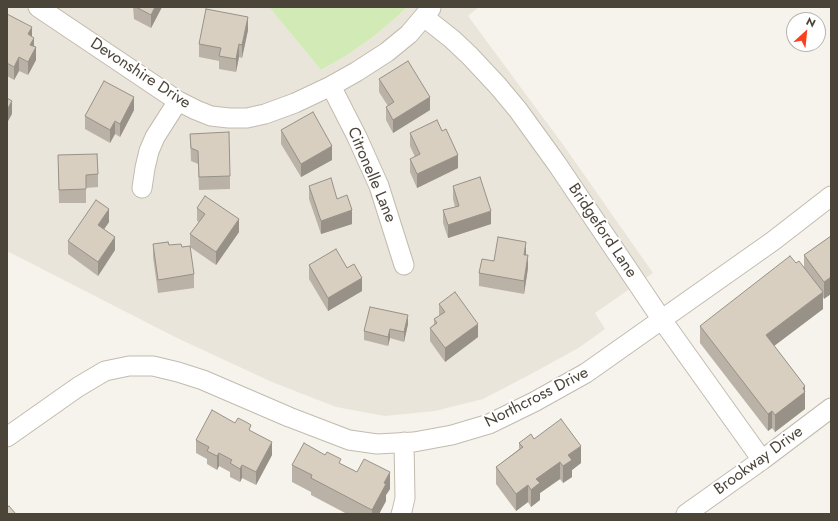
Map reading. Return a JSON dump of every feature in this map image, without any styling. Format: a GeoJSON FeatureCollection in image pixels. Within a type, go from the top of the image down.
{"type":"FeatureCollection","features":[{"type":"Feature","properties":{"kind":"street","name":"Devonshire Drive"},"geometry":{"type":"LineString","coordinates":[[38,7],[178,101],[211,116],[229,118],[247,118],[265,114],[287,106],[331,86],[387,52],[409,34],[428,12]]}},
{"type":"Feature","properties":{"kind":"street","name":"Bridgeford Lane"},"geometry":{"type":"LineString","coordinates":[[428,12],[498,86],[518,110],[628,268],[662,320],[762,460]]}},
{"type":"Feature","properties":{"kind":"street","name":"Citronelle Lane"},"geometry":{"type":"LineString","coordinates":[[331,86],[357,137],[379,186],[404,266]]}},
{"type":"Feature","properties":{"kind":"street"},"geometry":{"type":"LineString","coordinates":[[142,188],[149,151],[155,137],[178,101]]}},
{"type":"Feature","properties":{"kind":"street","name":"Northcross Drive"},"geometry":{"type":"LineString","coordinates":[[7,436],[104,371],[129,366],[153,366],[203,380],[289,418],[349,440],[377,444],[414,442],[452,436],[489,424],[534,402],[586,373],[773,241],[831,196]]}},
{"type":"Feature","properties":{"kind":"street","name":"Brookway Drive"},"geometry":{"type":"LineString","coordinates":[[686,514],[762,460],[831,408]]}},
{"type":"Feature","properties":{"kind":"street"},"geometry":{"type":"LineString","coordinates":[[401,514],[406,498],[404,442]]}},
{"type":"Feature","properties":{"kind":"shaded area"},"geometry":{"type":"Polygon","coordinates":[[[7,7],[269,7],[321,70],[347,55],[373,37],[407,7],[479,7],[468,16],[564,146],[653,273],[595,313],[605,329],[580,347],[483,399],[435,411],[385,416],[336,407],[272,382],[177,338],[7,251],[7,7]]]}},
{"type":"Feature","properties":{"kind":"green space"},"geometry":{"type":"Polygon","coordinates":[[[269,7],[407,7],[373,37],[347,55],[321,70],[269,7]]]}},
{"type":"Feature","properties":{"kind":"building"},"geometry":{"type":"Polygon","coordinates":[[[136,7],[155,7],[151,15],[136,7]]]}},
{"type":"Feature","properties":{"kind":"building"},"geometry":{"type":"Polygon","coordinates":[[[206,9],[248,17],[242,45],[239,44],[236,59],[219,56],[221,48],[199,44],[206,9]]]}},
{"type":"Feature","properties":{"kind":"building"},"geometry":{"type":"Polygon","coordinates":[[[7,14],[32,27],[28,34],[34,38],[30,45],[36,47],[28,62],[19,57],[14,67],[7,63],[7,14]]]}},
{"type":"Feature","properties":{"kind":"building"},"geometry":{"type":"Polygon","coordinates":[[[408,61],[430,97],[393,120],[386,107],[394,102],[379,79],[408,61]]]}},
{"type":"Feature","properties":{"kind":"building"},"geometry":{"type":"Polygon","coordinates":[[[104,81],[134,97],[120,124],[115,121],[110,130],[85,116],[104,81]]]}},
{"type":"Feature","properties":{"kind":"building"},"geometry":{"type":"Polygon","coordinates":[[[7,98],[12,101],[7,110],[7,98]]]}},
{"type":"Feature","properties":{"kind":"building"},"geometry":{"type":"Polygon","coordinates":[[[313,112],[332,146],[301,164],[281,130],[313,112]]]}},
{"type":"Feature","properties":{"kind":"building"},"geometry":{"type":"Polygon","coordinates":[[[437,120],[442,131],[446,129],[458,155],[417,174],[410,159],[420,154],[410,133],[437,120]]]}},
{"type":"Feature","properties":{"kind":"building"},"geometry":{"type":"Polygon","coordinates":[[[229,132],[230,176],[199,177],[198,151],[191,148],[190,134],[229,132]]]}},
{"type":"Feature","properties":{"kind":"building"},"geometry":{"type":"Polygon","coordinates":[[[97,154],[98,174],[86,175],[86,189],[59,190],[58,155],[97,154]]]}},
{"type":"Feature","properties":{"kind":"building"},"geometry":{"type":"Polygon","coordinates":[[[480,177],[491,211],[448,225],[443,210],[459,206],[453,186],[480,177]]]}},
{"type":"Feature","properties":{"kind":"building"},"geometry":{"type":"Polygon","coordinates":[[[331,178],[337,199],[347,195],[352,210],[321,221],[309,186],[331,178]]]}},
{"type":"Feature","properties":{"kind":"building"},"geometry":{"type":"Polygon","coordinates":[[[205,196],[239,219],[216,252],[190,234],[205,214],[197,208],[205,196]]]}},
{"type":"Feature","properties":{"kind":"building"},"geometry":{"type":"Polygon","coordinates":[[[96,200],[109,209],[98,225],[115,237],[98,262],[68,241],[96,200]]]}},
{"type":"Feature","properties":{"kind":"building"},"geometry":{"type":"Polygon","coordinates":[[[831,236],[831,277],[824,282],[804,255],[831,236]]]}},
{"type":"Feature","properties":{"kind":"building"},"geometry":{"type":"Polygon","coordinates":[[[498,237],[526,242],[524,255],[528,255],[524,281],[479,273],[482,259],[494,261],[498,237]]]}},
{"type":"Feature","properties":{"kind":"building"},"geometry":{"type":"Polygon","coordinates":[[[168,242],[169,245],[181,244],[182,247],[190,246],[194,274],[158,280],[153,244],[168,242]]]}},
{"type":"Feature","properties":{"kind":"building"},"geometry":{"type":"Polygon","coordinates":[[[336,249],[347,268],[354,264],[362,278],[328,298],[309,265],[336,249]]]}},
{"type":"Feature","properties":{"kind":"building"},"geometry":{"type":"Polygon","coordinates":[[[790,256],[796,263],[799,261],[823,292],[766,335],[805,386],[803,388],[805,392],[775,415],[772,411],[768,414],[700,326],[790,256]]]}},
{"type":"Feature","properties":{"kind":"building"},"geometry":{"type":"Polygon","coordinates":[[[455,292],[478,324],[445,348],[430,328],[437,323],[434,319],[445,312],[439,304],[455,292]]]}},
{"type":"Feature","properties":{"kind":"building"},"geometry":{"type":"Polygon","coordinates":[[[370,307],[408,315],[404,332],[390,329],[388,337],[364,331],[370,307]]]}},
{"type":"Feature","properties":{"kind":"building"},"geometry":{"type":"Polygon","coordinates":[[[212,410],[235,423],[238,418],[246,422],[251,425],[249,430],[272,442],[256,472],[242,465],[240,469],[230,463],[232,460],[219,453],[217,456],[207,451],[209,447],[196,440],[212,410]]]}},
{"type":"Feature","properties":{"kind":"building"},"geometry":{"type":"Polygon","coordinates":[[[561,419],[581,446],[568,455],[572,460],[563,466],[560,462],[536,479],[540,483],[531,490],[528,485],[516,494],[496,467],[523,447],[519,443],[531,434],[534,439],[561,419]]]}},
{"type":"Feature","properties":{"kind":"building"},"geometry":{"type":"Polygon","coordinates":[[[304,443],[325,455],[327,452],[341,459],[339,463],[357,472],[364,459],[390,472],[384,483],[386,484],[372,510],[311,478],[312,475],[292,465],[304,443]]]}},
{"type":"Feature","properties":{"kind":"building"},"geometry":{"type":"Polygon","coordinates":[[[9,506],[16,514],[7,514],[7,508],[9,506]]]}}]}
